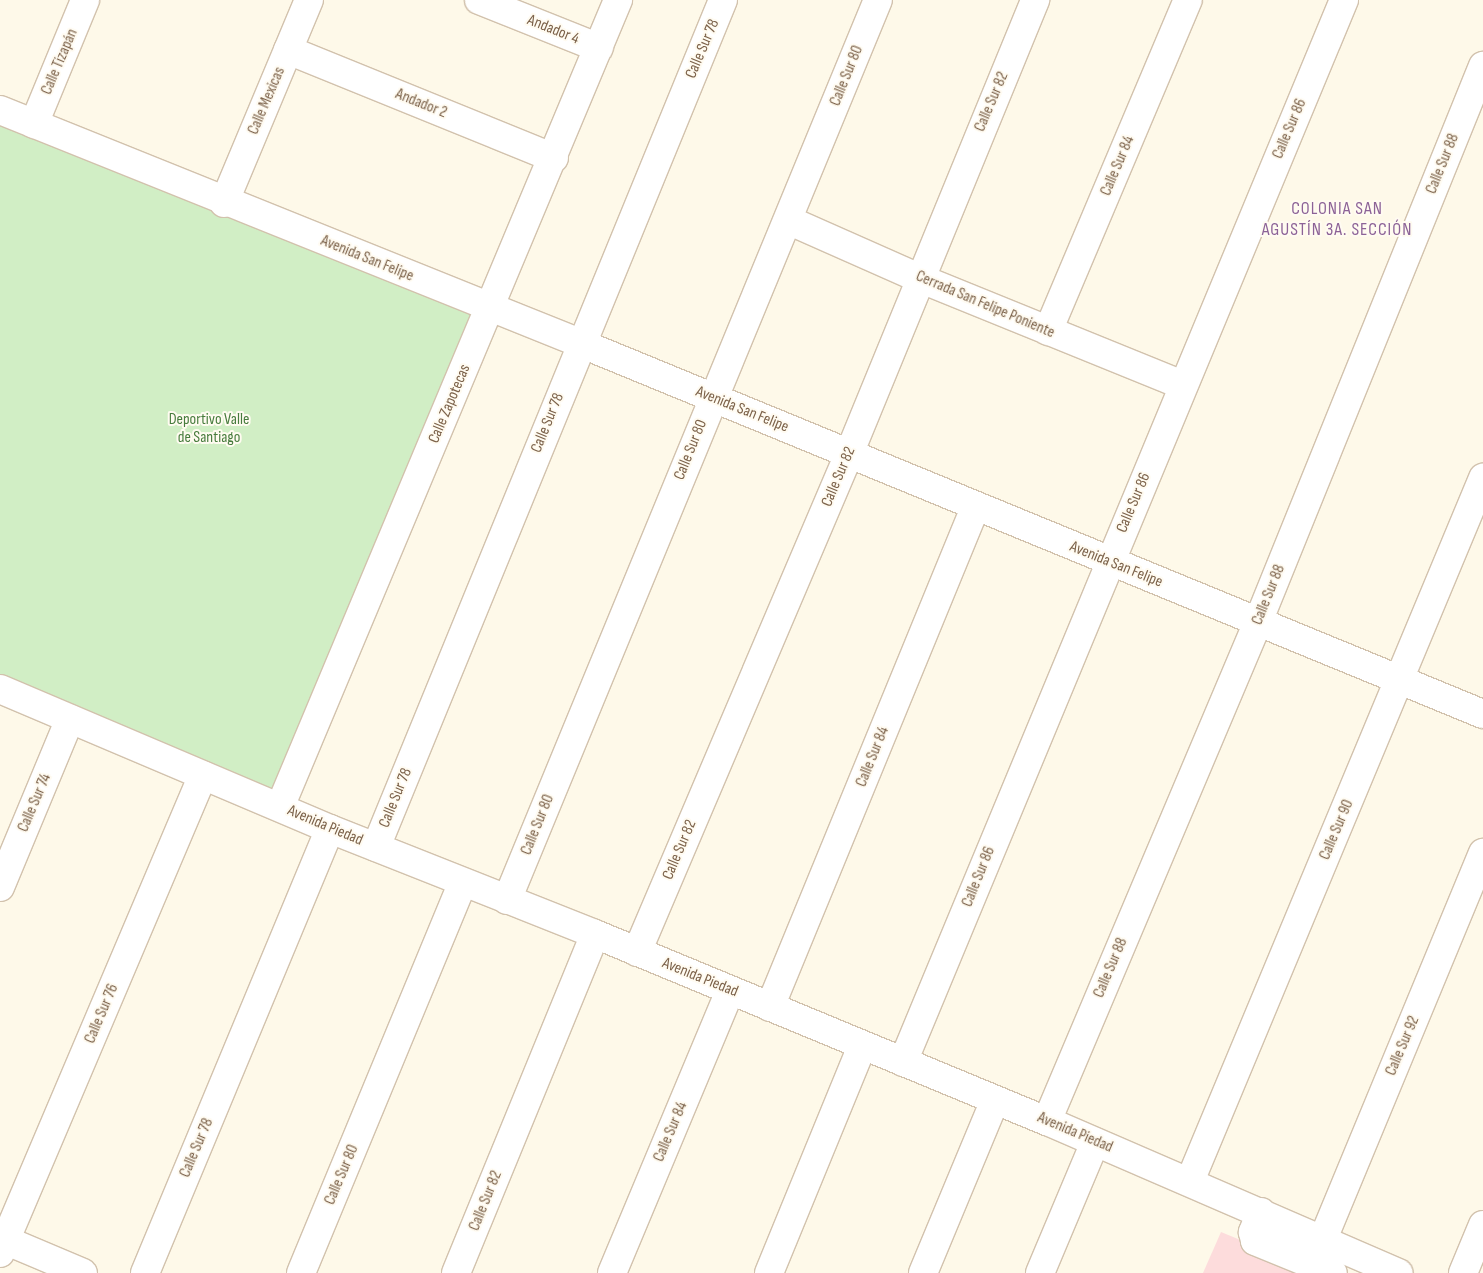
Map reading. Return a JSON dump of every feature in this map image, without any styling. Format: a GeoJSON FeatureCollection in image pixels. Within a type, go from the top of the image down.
{"type":"FeatureCollection","features":[{"type":"Feature","properties":{"kind":"street","name":"Calle Tizapán"},"geometry":{"type":"LineString","coordinates":[[34,124],[86,0]]}},
{"type":"Feature","properties":{"kind":"street","name":"Calle Mexicas"},"geometry":{"type":"LineString","coordinates":[[224,203],[310,0]]}},
{"type":"Feature","properties":{"kind":"street","name":"Andador 4"},"geometry":{"type":"LineString","coordinates":[[479,0],[599,48]]}},
{"type":"Feature","properties":{"kind":"street","name":"Calle Zapotecas"},"geometry":{"type":"LineString","coordinates":[[280,807],[554,158],[618,0]]}},
{"type":"Feature","properties":{"kind":"street","name":"Calle Sur 78"},"geometry":{"type":"LineString","coordinates":[[376,847],[580,343],[723,0]]}},
{"type":"Feature","properties":{"kind":"street","name":"Calle Sur 80"},"geometry":{"type":"LineString","coordinates":[[508,900],[878,0]]}},
{"type":"Feature","properties":{"kind":"street","name":"Calle Sur 82"},"geometry":{"type":"LineString","coordinates":[[637,952],[850,454],[919,278],[1035,0]]}},
{"type":"Feature","properties":{"kind":"street","name":"Calle Sur 84"},"geometry":{"type":"LineString","coordinates":[[1048,331],[1188,0]]}},
{"type":"Feature","properties":{"kind":"street","name":"Calle Sur 86"},"geometry":{"type":"LineString","coordinates":[[903,1062],[1109,562],[1344,0]]}},
{"type":"Feature","properties":{"kind":"street","name":"Andador 2"},"geometry":{"type":"LineString","coordinates":[[288,50],[554,158]]}},
{"type":"Feature","properties":{"kind":"street","name":"Calle Sur 88"},"geometry":{"type":"LineString","coordinates":[[1047,1121],[1258,622],[1483,66]]}},
{"type":"Feature","properties":{"kind":"street","name":"Avenida San Felipe"},"geometry":{"type":"LineString","coordinates":[[0,110],[224,203],[580,343],[976,508],[1483,714]]}},
{"type":"Feature","properties":{"kind":"street","name":"Cerrada San Felipe Poniente"},"geometry":{"type":"LineString","coordinates":[[788,220],[919,278],[1183,385]]}},
{"type":"Feature","properties":{"kind":"street","name":"Calle Sur 90"},"geometry":{"type":"LineString","coordinates":[[1190,1181],[1400,680],[1477,510],[1483,478]]}},
{"type":"Feature","properties":{"kind":"street","name":"Calle Sur 84"},"geometry":{"type":"LineString","coordinates":[[770,1007],[976,508]]}},
{"type":"Feature","properties":{"kind":"street","name":"Avenida Piedad"},"geometry":{"type":"LineString","coordinates":[[0,689],[330,829],[595,934],[1190,1181],[1322,1239],[1361,1265],[1399,1273]]}},
{"type":"Feature","properties":{"kind":"street","name":"Calle Sur 74"},"geometry":{"type":"LineString","coordinates":[[0,887],[70,719]]}},
{"type":"Feature","properties":{"kind":"street","name":"Calle Sur 76"},"geometry":{"type":"LineString","coordinates":[[2,1244],[203,775]]}},
{"type":"Feature","properties":{"kind":"street","name":"Calle Sur 78"},"geometry":{"type":"LineString","coordinates":[[145,1273],[330,829]]}},
{"type":"Feature","properties":{"kind":"street","name":"Calle Sur 92"},"geometry":{"type":"LineString","coordinates":[[1322,1239],[1483,853]]}},
{"type":"Feature","properties":{"kind":"street","name":"Calle Sur 80"},"geometry":{"type":"LineString","coordinates":[[301,1273],[464,882]]}},
{"type":"Feature","properties":{"kind":"street","name":"Calle Sur 82"},"geometry":{"type":"LineString","coordinates":[[456,1273],[595,934]]}},
{"type":"Feature","properties":{"kind":"street","name":"Calle Sur 84"},"geometry":{"type":"LineString","coordinates":[[612,1273],[730,991]]}},
{"type":"Feature","properties":{"kind":"street"},"geometry":{"type":"LineString","coordinates":[[769,1273],[862,1046]]}},
{"type":"Feature","properties":{"kind":"street"},"geometry":{"type":"LineString","coordinates":[[923,1273],[995,1100]]}},
{"type":"Feature","properties":{"kind":"street"},"geometry":{"type":"LineString","coordinates":[[1040,1273],[1095,1142]]}},
{"type":"Feature","properties":{"kind":"street"},"geometry":{"type":"LineString","coordinates":[[1261,1212],[1253,1232],[1255,1241],[1333,1273]]}},
{"type":"Feature","properties":{"kind":"street"},"geometry":{"type":"LineString","coordinates":[[1463,1273],[1483,1225]]}},
{"type":"Feature","properties":{"kind":"street"},"geometry":{"type":"LineString","coordinates":[[2,1244],[83,1273]]}},
{"type":"Feature","properties":{"kind":"shaded area"},"geometry":{"type":"Polygon","coordinates":[[[1221,1232],[1321,1273],[1203,1273],[1221,1232]]]}},
{"type":"Feature","properties":{"kind":"green space","name":"Deportivo Valle de Santiago"},"geometry":{"type":"Polygon","coordinates":[[[0,118],[485,314],[278,809],[0,697],[0,118]]]}},
{"type":"Feature","properties":{"kind":"district","name":"COLONIA SAN AGUSTÍN 3A. SECCIÓN"},"geometry":{"type":"Point","coordinates":[1337,220]}}]}
